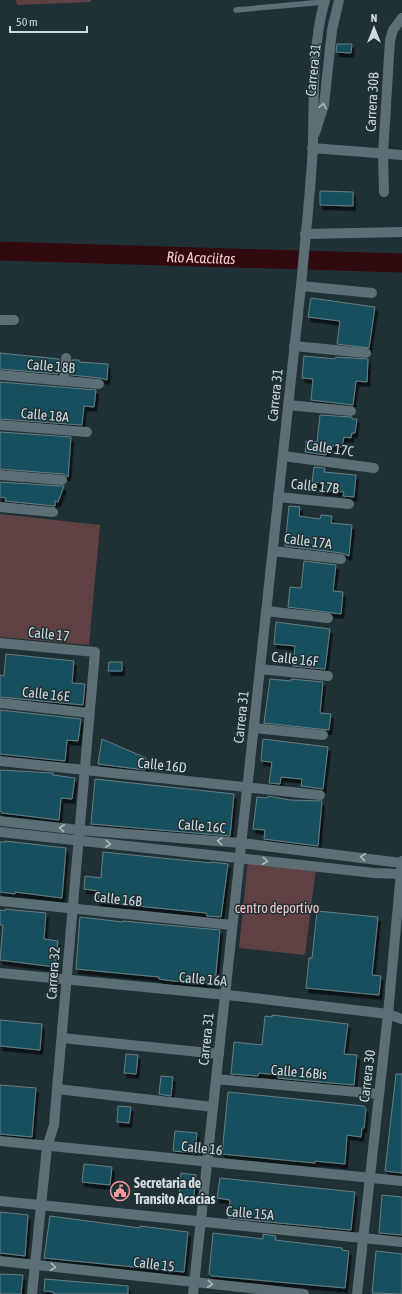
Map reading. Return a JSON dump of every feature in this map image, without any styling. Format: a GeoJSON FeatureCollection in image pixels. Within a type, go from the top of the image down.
{"type":"FeatureCollection","features":[{"type":"Feature","properties":{"kind":"street","name":"Carrera 31"},"geometry":{"type":"LineString","coordinates":[[312,146],[324,105],[332,30],[339,0]]}},
{"type":"Feature","properties":{"kind":"street","name":"Carrera 31"},"geometry":{"type":"LineString","coordinates":[[193,1294],[301,282],[312,146],[312,104],[320,24],[324,1]]}},
{"type":"Feature","properties":{"kind":"street","name":"Carrera 30B"},"geometry":{"type":"LineString","coordinates":[[384,192],[383,154],[390,40],[393,30],[402,18]]}},
{"type":"Feature","properties":{"kind":"street"},"geometry":{"type":"LineString","coordinates":[[312,146],[402,155]]}},
{"type":"Feature","properties":{"kind":"street"},"geometry":{"type":"LineString","coordinates":[[305,237],[402,232]]}},
{"type":"Feature","properties":{"kind":"street"},"geometry":{"type":"LineString","coordinates":[[301,282],[372,294]]}},
{"type":"Feature","properties":{"kind":"street"},"geometry":{"type":"LineString","coordinates":[[0,320],[14,320]]}},
{"type":"Feature","properties":{"kind":"street"},"geometry":{"type":"LineString","coordinates":[[294,346],[366,353]]}},
{"type":"Feature","properties":{"kind":"street"},"geometry":{"type":"LineString","coordinates":[[64,381],[66,358]]}},
{"type":"Feature","properties":{"kind":"street","name":"Calle 18B"},"geometry":{"type":"LineString","coordinates":[[0,375],[100,384]]}},
{"type":"Feature","properties":{"kind":"street"},"geometry":{"type":"LineString","coordinates":[[288,405],[351,411]]}},
{"type":"Feature","properties":{"kind":"street","name":"Calle 18A"},"geometry":{"type":"LineString","coordinates":[[0,426],[88,432]]}},
{"type":"Feature","properties":{"kind":"street","name":"Calle 17C"},"geometry":{"type":"LineString","coordinates":[[283,456],[374,468]]}},
{"type":"Feature","properties":{"kind":"street"},"geometry":{"type":"LineString","coordinates":[[0,475],[62,480]]}},
{"type":"Feature","properties":{"kind":"street","name":"Calle 17B"},"geometry":{"type":"LineString","coordinates":[[278,497],[349,504]]}},
{"type":"Feature","properties":{"kind":"street"},"geometry":{"type":"LineString","coordinates":[[0,507],[53,512]]}},
{"type":"Feature","properties":{"kind":"street","name":"Calle 17A"},"geometry":{"type":"LineString","coordinates":[[272,551],[341,559]]}},
{"type":"Feature","properties":{"kind":"street"},"geometry":{"type":"LineString","coordinates":[[266,611],[328,618]]}},
{"type":"Feature","properties":{"kind":"street","name":"Calle 17"},"geometry":{"type":"LineString","coordinates":[[0,643],[95,652]]}},
{"type":"Feature","properties":{"kind":"street","name":"Carrera 32"},"geometry":{"type":"LineString","coordinates":[[32,1294],[47,1146],[54,1124],[95,652]]}},
{"type":"Feature","properties":{"kind":"street","name":"Calle 16F"},"geometry":{"type":"LineString","coordinates":[[260,669],[328,676]]}},
{"type":"Feature","properties":{"kind":"street","name":"Calle 16E"},"geometry":{"type":"LineString","coordinates":[[0,703],[89,713]]}},
{"type":"Feature","properties":{"kind":"street"},"geometry":{"type":"LineString","coordinates":[[254,728],[323,735]]}},
{"type":"Feature","properties":{"kind":"street","name":"Calle 16D"},"geometry":{"type":"LineString","coordinates":[[0,761],[320,795]]}},
{"type":"Feature","properties":{"kind":"street","name":"Calle 16C"},"geometry":{"type":"LineString","coordinates":[[0,821],[79,830],[241,843],[402,862]]}},
{"type":"Feature","properties":{"kind":"street","name":"Calle 16C"},"geometry":{"type":"LineString","coordinates":[[0,832],[401,874]]}},
{"type":"Feature","properties":{"kind":"street","name":"Carrera 30"},"geometry":{"type":"LineString","coordinates":[[357,1294],[388,1014],[399,944],[402,862]]}},
{"type":"Feature","properties":{"kind":"street","name":"Calle 16B"},"geometry":{"type":"LineString","coordinates":[[0,901],[232,925]]}},
{"type":"Feature","properties":{"kind":"street","name":"Calle 16A"},"geometry":{"type":"LineString","coordinates":[[0,973],[225,995],[388,1014],[402,1018]]}},
{"type":"Feature","properties":{"kind":"street"},"geometry":{"type":"LineString","coordinates":[[62,1038],[218,1054]]}},
{"type":"Feature","properties":{"kind":"street","name":"Calle 16Bis"},"geometry":{"type":"LineString","coordinates":[[216,1079],[379,1094]]}},
{"type":"Feature","properties":{"kind":"street"},"geometry":{"type":"LineString","coordinates":[[57,1089],[213,1107]]}},
{"type":"Feature","properties":{"kind":"street","name":"Calle 16"},"geometry":{"type":"LineString","coordinates":[[0,1141],[207,1163],[402,1181]]}},
{"type":"Feature","properties":{"kind":"street","name":"Calle 15A"},"geometry":{"type":"LineString","coordinates":[[0,1201],[201,1223],[402,1242]]}},
{"type":"Feature","properties":{"kind":"street","name":"Calle 15"},"geometry":{"type":"LineString","coordinates":[[0,1261],[304,1294]]}},
{"type":"Feature","properties":{"kind":"lane"},"geometry":{"type":"LineString","coordinates":[[236,10],[324,1]]}},
{"type":"Feature","properties":{"kind":"green space"},"geometry":{"type":"Polygon","coordinates":[[[16,0],[91,0],[91,2],[17,5],[16,0]]]}},
{"type":"Feature","properties":{"kind":"green space"},"geometry":{"type":"Polygon","coordinates":[[[0,514],[100,525],[89,645],[0,637],[0,514]]]}},
{"type":"Feature","properties":{"kind":"green space","name":"centro deportivo"},"geometry":{"type":"Polygon","coordinates":[[[248,860],[316,868],[305,955],[239,948],[248,860]]]}},
{"type":"Feature","properties":{"kind":"building"},"geometry":{"type":"Polygon","coordinates":[[[337,44],[352,44],[351,53],[336,52],[337,44]]]}},
{"type":"Feature","properties":{"kind":"building"},"geometry":{"type":"Polygon","coordinates":[[[320,191],[353,192],[353,206],[320,205],[320,191]]]}},
{"type":"Feature","properties":{"kind":"building"},"geometry":{"type":"Polygon","coordinates":[[[311,298],[375,307],[369,348],[337,344],[340,321],[308,317],[311,298]]]}},
{"type":"Feature","properties":{"kind":"building"},"geometry":{"type":"Polygon","coordinates":[[[0,353],[59,359],[58,374],[0,369],[0,353]]]}},
{"type":"Feature","properties":{"kind":"building"},"geometry":{"type":"Polygon","coordinates":[[[304,356],[335,359],[336,357],[368,359],[367,382],[356,381],[353,405],[311,400],[313,379],[302,378],[304,356]]]}},
{"type":"Feature","properties":{"kind":"building"},"geometry":{"type":"Polygon","coordinates":[[[72,360],[79,360],[79,362],[108,364],[107,380],[71,375],[72,360]]]}},
{"type":"Feature","properties":{"kind":"building"},"geometry":{"type":"Polygon","coordinates":[[[0,382],[96,390],[94,407],[84,406],[82,425],[0,419],[0,382]]]}},
{"type":"Feature","properties":{"kind":"building"},"geometry":{"type":"Polygon","coordinates":[[[320,415],[352,417],[352,419],[357,419],[355,433],[352,433],[351,438],[344,437],[342,447],[327,445],[326,455],[305,452],[306,441],[317,442],[320,415]]]}},
{"type":"Feature","properties":{"kind":"building"},"geometry":{"type":"Polygon","coordinates":[[[0,432],[71,437],[68,477],[63,474],[0,469],[0,432]]]}},
{"type":"Feature","properties":{"kind":"building"},"geometry":{"type":"Polygon","coordinates":[[[314,467],[325,468],[324,472],[356,475],[354,497],[343,496],[344,492],[322,490],[323,483],[312,482],[314,467]]]}},
{"type":"Feature","properties":{"kind":"building"},"geometry":{"type":"Polygon","coordinates":[[[0,482],[64,486],[58,502],[55,501],[55,506],[5,501],[6,498],[0,497],[0,482]]]}},
{"type":"Feature","properties":{"kind":"building"},"geometry":{"type":"Polygon","coordinates":[[[289,506],[300,507],[299,516],[320,519],[321,515],[332,516],[331,523],[352,525],[349,556],[342,553],[285,546],[289,506]]]}},
{"type":"Feature","properties":{"kind":"building"},"geometry":{"type":"Polygon","coordinates":[[[304,561],[336,565],[333,591],[343,592],[341,614],[288,607],[290,587],[301,588],[304,561]]]}},
{"type":"Feature","properties":{"kind":"building"},"geometry":{"type":"Polygon","coordinates":[[[276,622],[330,629],[325,669],[293,666],[295,646],[274,644],[276,622]]]}},
{"type":"Feature","properties":{"kind":"building"},"geometry":{"type":"Polygon","coordinates":[[[6,654],[74,661],[72,683],[85,684],[83,705],[0,697],[0,675],[4,676],[6,654]]]}},
{"type":"Feature","properties":{"kind":"building"},"geometry":{"type":"Polygon","coordinates":[[[109,662],[122,662],[122,671],[108,671],[109,662]]]}},
{"type":"Feature","properties":{"kind":"building"},"geometry":{"type":"Polygon","coordinates":[[[270,679],[323,682],[320,713],[331,714],[329,730],[264,723],[270,679]]]}},
{"type":"Feature","properties":{"kind":"building"},"geometry":{"type":"Polygon","coordinates":[[[0,710],[81,719],[78,741],[67,740],[65,761],[0,754],[0,710]]]}},
{"type":"Feature","properties":{"kind":"building"},"geometry":{"type":"Polygon","coordinates":[[[102,739],[146,758],[145,770],[98,764],[102,739]]]}},
{"type":"Feature","properties":{"kind":"building"},"geometry":{"type":"Polygon","coordinates":[[[263,739],[328,747],[323,789],[301,786],[302,779],[281,777],[280,784],[269,783],[272,762],[261,761],[263,739]]]}},
{"type":"Feature","properties":{"kind":"building"},"geometry":{"type":"Polygon","coordinates":[[[0,770],[53,773],[53,775],[75,778],[72,799],[61,798],[59,820],[2,813],[0,811],[0,770]]]}},
{"type":"Feature","properties":{"kind":"building"},"geometry":{"type":"Polygon","coordinates":[[[95,779],[234,794],[230,836],[91,824],[95,779]]]}},
{"type":"Feature","properties":{"kind":"building"},"geometry":{"type":"Polygon","coordinates":[[[268,796],[290,800],[322,801],[318,846],[264,839],[265,830],[253,829],[257,797],[267,798],[268,796]]]}},
{"type":"Feature","properties":{"kind":"building"},"geometry":{"type":"Polygon","coordinates":[[[5,841],[66,848],[62,898],[15,892],[15,894],[0,892],[0,842],[5,841]]]}},
{"type":"Feature","properties":{"kind":"building"},"geometry":{"type":"Polygon","coordinates":[[[103,852],[228,864],[221,917],[207,916],[206,913],[98,902],[99,891],[84,889],[85,876],[101,878],[103,852]]]}},
{"type":"Feature","properties":{"kind":"building"},"geometry":{"type":"Polygon","coordinates":[[[5,909],[46,913],[44,939],[58,941],[55,967],[0,960],[3,925],[0,925],[0,910],[5,911],[5,909]]]}},
{"type":"Feature","properties":{"kind":"building"},"geometry":{"type":"Polygon","coordinates":[[[317,911],[378,917],[372,975],[381,976],[379,995],[306,988],[309,958],[312,958],[317,911]]]}},
{"type":"Feature","properties":{"kind":"building"},"geometry":{"type":"Polygon","coordinates":[[[80,917],[220,930],[215,983],[173,981],[159,979],[159,977],[76,969],[80,917]]]}},
{"type":"Feature","properties":{"kind":"building"},"geometry":{"type":"Polygon","coordinates":[[[272,1015],[348,1024],[344,1054],[357,1055],[354,1085],[278,1078],[278,1075],[259,1073],[258,1076],[231,1074],[234,1042],[262,1045],[265,1016],[272,1017],[272,1015]]]}},
{"type":"Feature","properties":{"kind":"building"},"geometry":{"type":"Polygon","coordinates":[[[0,1020],[42,1024],[40,1050],[0,1046],[0,1020]]]}},
{"type":"Feature","properties":{"kind":"building"},"geometry":{"type":"Polygon","coordinates":[[[126,1054],[138,1055],[136,1074],[124,1073],[126,1054]]]}},
{"type":"Feature","properties":{"kind":"building"},"geometry":{"type":"Polygon","coordinates":[[[396,1074],[402,1074],[402,1173],[385,1171],[396,1074]]]}},
{"type":"Feature","properties":{"kind":"building"},"geometry":{"type":"Polygon","coordinates":[[[161,1076],[173,1077],[171,1096],[159,1094],[161,1076]]]}},
{"type":"Feature","properties":{"kind":"building"},"geometry":{"type":"Polygon","coordinates":[[[0,1085],[36,1088],[32,1137],[0,1134],[0,1085]]]}},
{"type":"Feature","properties":{"kind":"building"},"geometry":{"type":"Polygon","coordinates":[[[228,1092],[364,1106],[366,1109],[364,1128],[362,1128],[361,1137],[347,1135],[345,1164],[315,1161],[315,1163],[222,1154],[228,1092]]]}},
{"type":"Feature","properties":{"kind":"building"},"geometry":{"type":"Polygon","coordinates":[[[118,1106],[131,1107],[129,1123],[117,1122],[118,1106]]]}},
{"type":"Feature","properties":{"kind":"building"},"geometry":{"type":"Polygon","coordinates":[[[175,1131],[197,1133],[195,1153],[173,1151],[175,1131]]]}},
{"type":"Feature","properties":{"kind":"building"},"geometry":{"type":"Polygon","coordinates":[[[84,1164],[112,1167],[110,1185],[82,1182],[84,1164]]]}},
{"type":"Feature","properties":{"kind":"building"},"geometry":{"type":"Polygon","coordinates":[[[181,1173],[196,1175],[194,1196],[179,1195],[181,1173]]]}},
{"type":"Feature","properties":{"kind":"building"},"geometry":{"type":"Polygon","coordinates":[[[220,1178],[355,1192],[351,1230],[228,1218],[230,1200],[217,1198],[220,1178]]]}},
{"type":"Feature","properties":{"kind":"building"},"geometry":{"type":"Polygon","coordinates":[[[382,1195],[402,1197],[402,1235],[379,1233],[382,1195]]]}},
{"type":"Feature","properties":{"kind":"building"},"geometry":{"type":"Polygon","coordinates":[[[0,1212],[28,1215],[25,1256],[0,1253],[0,1212]]]}},
{"type":"Feature","properties":{"kind":"building"},"geometry":{"type":"Polygon","coordinates":[[[50,1216],[140,1228],[140,1226],[188,1232],[184,1272],[44,1258],[50,1216]]]}},
{"type":"Feature","properties":{"kind":"building"},"geometry":{"type":"Polygon","coordinates":[[[213,1233],[263,1239],[263,1234],[276,1236],[275,1240],[342,1248],[342,1250],[349,1251],[345,1288],[212,1276],[209,1274],[213,1233]]]}},
{"type":"Feature","properties":{"kind":"building"},"geometry":{"type":"Polygon","coordinates":[[[376,1251],[402,1254],[402,1294],[372,1293],[376,1251]]]}},
{"type":"Feature","properties":{"kind":"building"},"geometry":{"type":"Polygon","coordinates":[[[0,1274],[23,1275],[21,1294],[0,1294],[0,1274]]]}},
{"type":"Feature","properties":{"kind":"building"},"geometry":{"type":"Polygon","coordinates":[[[45,1279],[128,1286],[128,1294],[54,1294],[54,1292],[44,1291],[45,1279]]]}},
{"type":"Feature","properties":{"kind":"waterway","name":"Río Acaciitas"},"geometry":{"type":"LineString","coordinates":[[0,251],[402,263]]}},
{"type":"Feature","properties":{"kind":"place","name":"Secretaria de Transito Acacias"},"geometry":{"type":"Point","coordinates":[120,1191]}}]}
